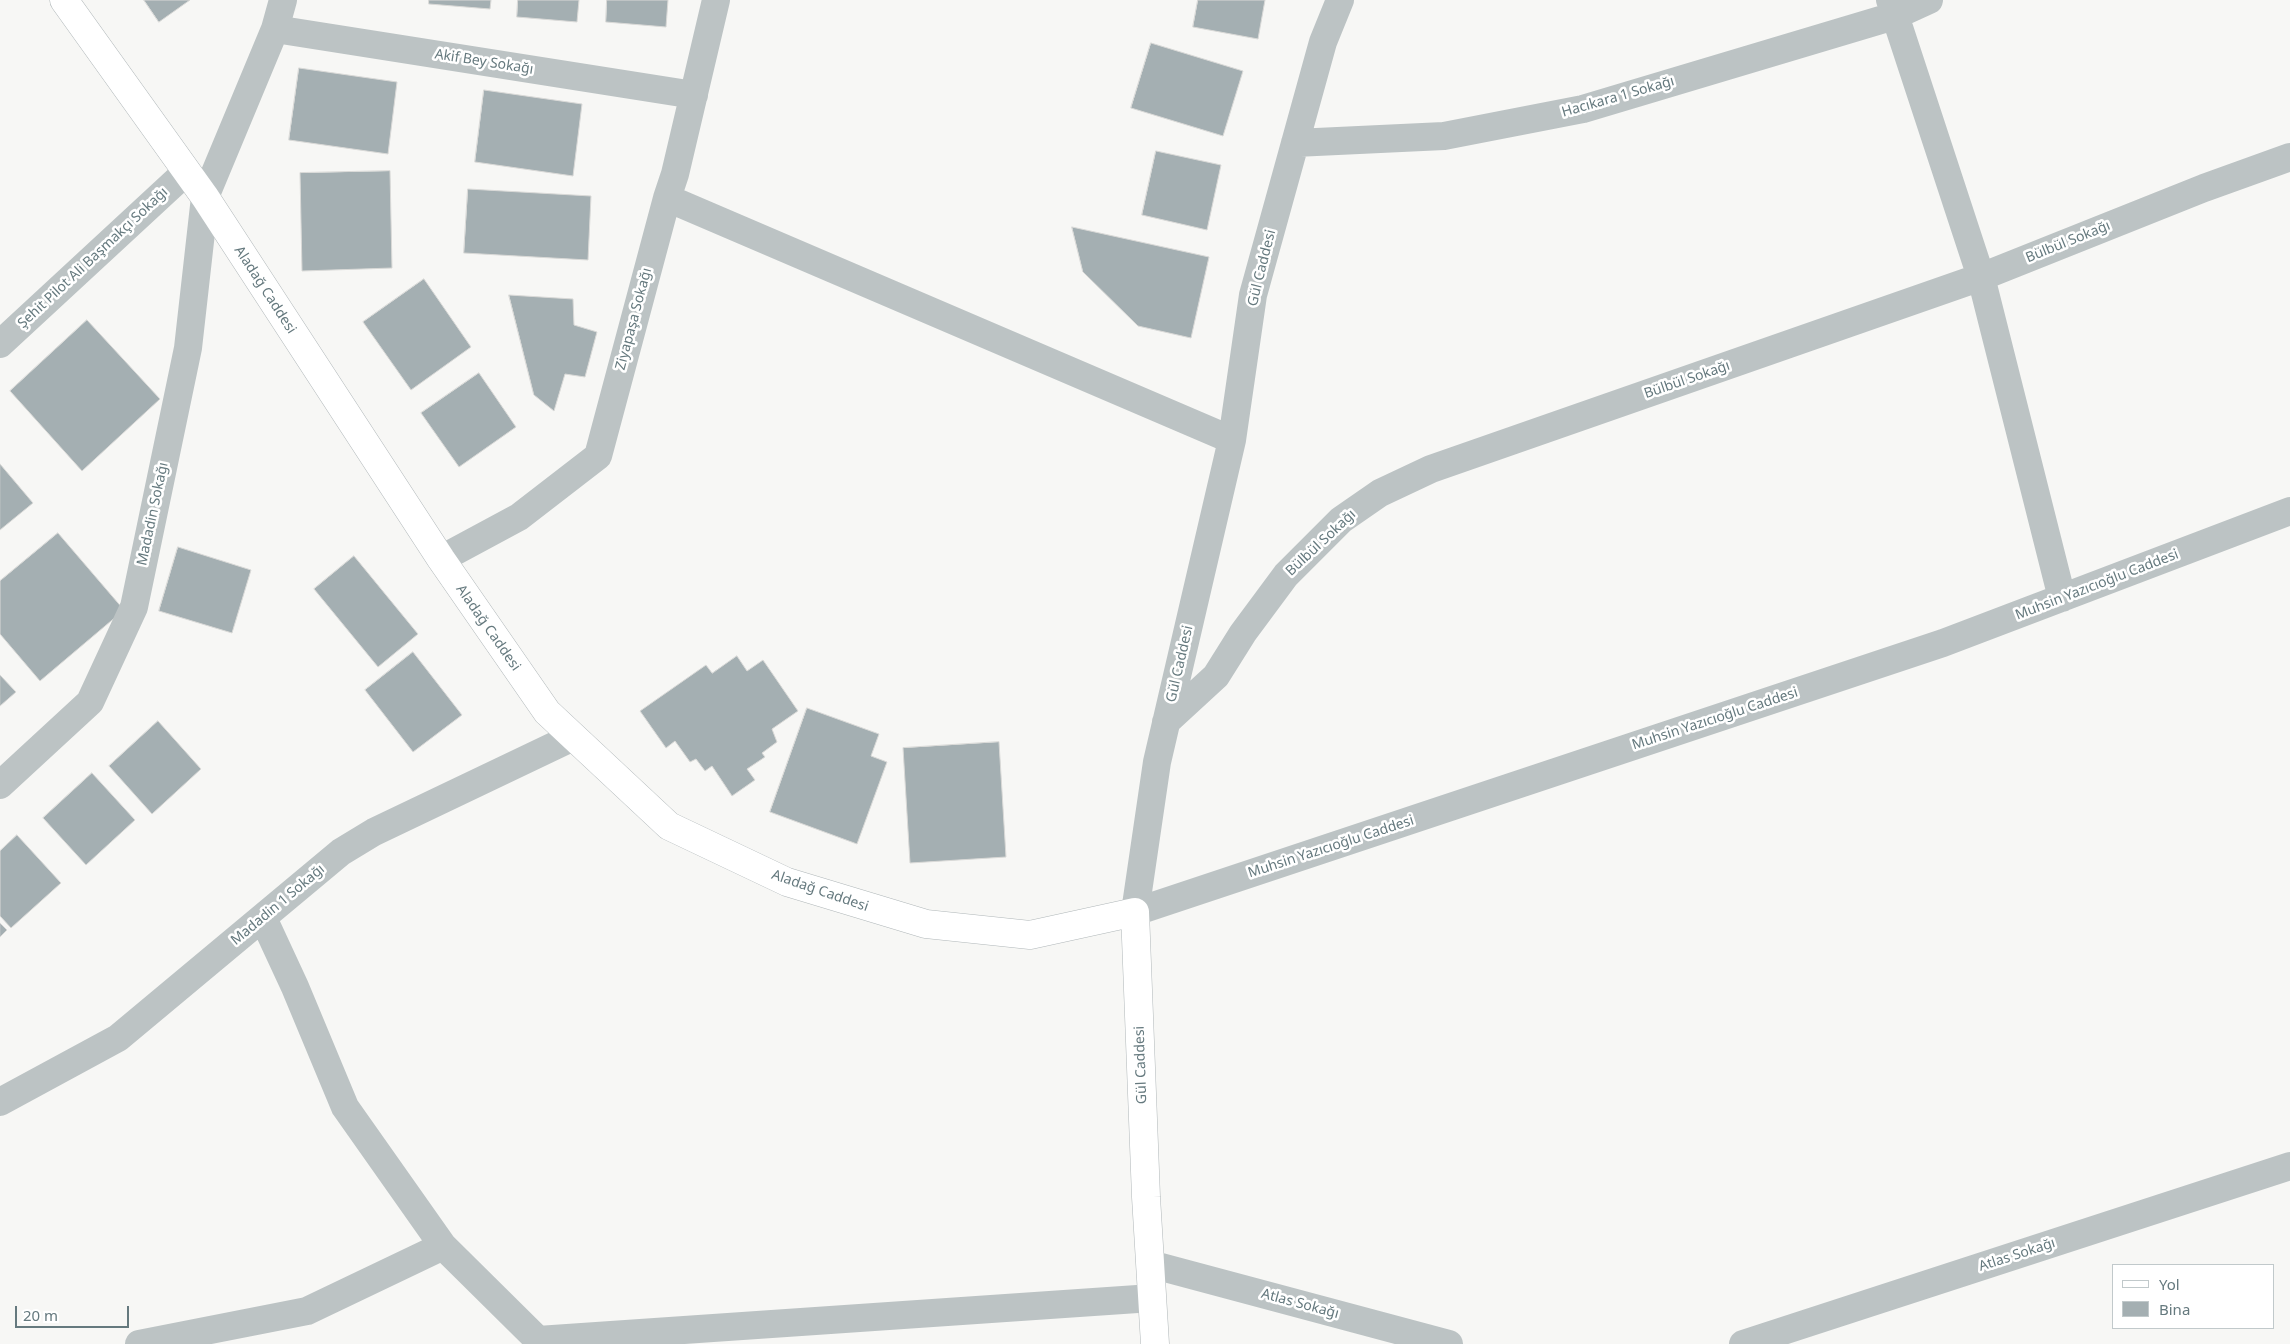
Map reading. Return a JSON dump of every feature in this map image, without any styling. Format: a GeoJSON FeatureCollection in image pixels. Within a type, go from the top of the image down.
{"type":"FeatureCollection","features":[{"type":"Feature","properties":{"kind":"main road","name":"Aladağ Caddesi"},"geometry":{"type":"LineString","coordinates":[[64,0],[204,197],[441,559],[547,712],[669,826],[787,882],[926,924],[1030,935],[1134,912]]}},
{"type":"Feature","properties":{"kind":"main road","name":"Gül Caddesi"},"geometry":{"type":"LineString","coordinates":[[1134,912],[1155,1344]]}},
{"type":"Feature","properties":{"kind":"street"},"geometry":{"type":"LineString","coordinates":[[204,197],[275,29],[283,0]]}},
{"type":"Feature","properties":{"kind":"street","name":"Ziyapaşa Sokağı"},"geometry":{"type":"LineString","coordinates":[[441,559],[519,517],[598,456],[666,198],[675,174],[716,0]]}},
{"type":"Feature","properties":{"kind":"street","name":"Gül Caddesi"},"geometry":{"type":"LineString","coordinates":[[1134,912],[1157,762],[1232,440],[1254,295],[1323,42],[1340,0]]}},
{"type":"Feature","properties":{"kind":"street","name":"Hacıkara 1 Sokağı"},"geometry":{"type":"LineString","coordinates":[[1295,144],[1444,136],[1582,109],[1892,8],[1929,0]]}},
{"type":"Feature","properties":{"kind":"street"},"geometry":{"type":"LineString","coordinates":[[1892,8],[1981,277],[2062,598]]}},
{"type":"Feature","properties":{"kind":"street","name":"Akif Bey Sokağı"},"geometry":{"type":"LineString","coordinates":[[275,29],[694,95]]}},
{"type":"Feature","properties":{"kind":"street","name":"Bülbül Sokağı"},"geometry":{"type":"LineString","coordinates":[[1166,722],[1216,676],[1243,633],[1286,575],[1341,520],[1380,493],[1431,469],[1981,277],[2204,188],[2290,157]]}},
{"type":"Feature","properties":{"kind":"street","name":"Şehit Pilot Ali Başmakçı Sokağı"},"geometry":{"type":"LineString","coordinates":[[0,344],[186,172]]}},
{"type":"Feature","properties":{"kind":"street","name":"Madadin Sokağı"},"geometry":{"type":"LineString","coordinates":[[0,785],[90,702],[134,607],[188,348],[204,197]]}},
{"type":"Feature","properties":{"kind":"street"},"geometry":{"type":"LineString","coordinates":[[666,198],[1232,440]]}},
{"type":"Feature","properties":{"kind":"street","name":"Muhsin Yazıcıoğlu Caddesi"},"geometry":{"type":"LineString","coordinates":[[1134,912],[1943,643],[2290,511]]}},
{"type":"Feature","properties":{"kind":"street","name":"Madadin 1 Sokağı"},"geometry":{"type":"LineString","coordinates":[[0,1102],[118,1038],[342,852],[374,832],[573,737]]}},
{"type":"Feature","properties":{"kind":"street"},"geometry":{"type":"LineString","coordinates":[[263,918],[295,987],[345,1107],[443,1246],[538,1340],[1152,1298]]}},
{"type":"Feature","properties":{"kind":"street","name":"Atlas Sokağı"},"geometry":{"type":"LineString","coordinates":[[1744,1344],[2290,1166]]}},
{"type":"Feature","properties":{"kind":"street"},"geometry":{"type":"LineString","coordinates":[[139,1344],[307,1311],[443,1246]]}},
{"type":"Feature","properties":{"kind":"street","name":"Atlas Sokağı"},"geometry":{"type":"LineString","coordinates":[[1150,1264],[1449,1344]]}},
{"type":"Feature","properties":{"kind":"building"},"geometry":{"type":"Polygon","coordinates":[[[144,0],[190,0],[159,22],[144,0]]]}},
{"type":"Feature","properties":{"kind":"building"},"geometry":{"type":"Polygon","coordinates":[[[429,0],[491,0],[490,9],[429,4],[429,0]]]}},
{"type":"Feature","properties":{"kind":"building"},"geometry":{"type":"Polygon","coordinates":[[[518,0],[579,0],[577,22],[517,17],[518,0]]]}},
{"type":"Feature","properties":{"kind":"building"},"geometry":{"type":"Polygon","coordinates":[[[607,0],[668,0],[666,27],[606,22],[607,0]]]}},
{"type":"Feature","properties":{"kind":"building"},"geometry":{"type":"Polygon","coordinates":[[[1198,0],[1265,0],[1258,39],[1193,27],[1198,0]]]}},
{"type":"Feature","properties":{"kind":"building"},"geometry":{"type":"Polygon","coordinates":[[[1151,43],[1243,71],[1223,136],[1131,108],[1151,43]]]}},
{"type":"Feature","properties":{"kind":"building"},"geometry":{"type":"Polygon","coordinates":[[[299,68],[397,82],[388,154],[289,140],[299,68]]]}},
{"type":"Feature","properties":{"kind":"building"},"geometry":{"type":"Polygon","coordinates":[[[484,90],[582,104],[573,176],[475,162],[484,90]]]}},
{"type":"Feature","properties":{"kind":"building"},"geometry":{"type":"Polygon","coordinates":[[[1156,151],[1221,165],[1207,230],[1142,215],[1156,151]]]}},
{"type":"Feature","properties":{"kind":"building"},"geometry":{"type":"Polygon","coordinates":[[[390,171],[392,268],[302,271],[300,173],[390,171]]]}},
{"type":"Feature","properties":{"kind":"building"},"geometry":{"type":"Polygon","coordinates":[[[468,189],[591,196],[588,260],[464,253],[468,189]]]}},
{"type":"Feature","properties":{"kind":"building"},"geometry":{"type":"Polygon","coordinates":[[[1072,227],[1209,257],[1191,338],[1138,326],[1083,272],[1072,227]]]}},
{"type":"Feature","properties":{"kind":"building"},"geometry":{"type":"Polygon","coordinates":[[[424,279],[471,347],[411,390],[363,322],[424,279]]]}},
{"type":"Feature","properties":{"kind":"building"},"geometry":{"type":"Polygon","coordinates":[[[509,295],[573,299],[574,325],[597,332],[585,377],[565,374],[554,411],[534,395],[509,295]]]}},
{"type":"Feature","properties":{"kind":"building"},"geometry":{"type":"Polygon","coordinates":[[[87,320],[160,399],[82,471],[10,391],[87,320]]]}},
{"type":"Feature","properties":{"kind":"building"},"geometry":{"type":"Polygon","coordinates":[[[479,373],[516,427],[459,467],[421,413],[479,373]]]}},
{"type":"Feature","properties":{"kind":"building"},"geometry":{"type":"Polygon","coordinates":[[[0,464],[33,503],[0,530],[0,464]]]}},
{"type":"Feature","properties":{"kind":"building"},"geometry":{"type":"Polygon","coordinates":[[[58,533],[124,610],[40,681],[0,634],[0,581],[58,533]]]}},
{"type":"Feature","properties":{"kind":"building"},"geometry":{"type":"Polygon","coordinates":[[[178,547],[251,570],[232,633],[159,611],[178,547]]]}},
{"type":"Feature","properties":{"kind":"building"},"geometry":{"type":"Polygon","coordinates":[[[354,556],[418,634],[378,667],[314,589],[354,556]]]}},
{"type":"Feature","properties":{"kind":"building"},"geometry":{"type":"Polygon","coordinates":[[[413,652],[462,715],[413,752],[365,690],[413,652]]]}},
{"type":"Feature","properties":{"kind":"building"},"geometry":{"type":"Polygon","coordinates":[[[737,656],[747,671],[763,660],[798,711],[772,729],[777,742],[762,753],[765,757],[747,769],[755,780],[732,796],[712,766],[705,771],[696,759],[690,762],[675,741],[666,748],[640,711],[706,665],[712,673],[737,656]]]}},
{"type":"Feature","properties":{"kind":"building"},"geometry":{"type":"Polygon","coordinates":[[[0,675],[16,692],[0,706],[0,675]]]}},
{"type":"Feature","properties":{"kind":"building"},"geometry":{"type":"Polygon","coordinates":[[[807,708],[879,734],[871,756],[887,762],[857,844],[770,812],[807,708]]]}},
{"type":"Feature","properties":{"kind":"building"},"geometry":{"type":"Polygon","coordinates":[[[158,721],[201,769],[152,814],[109,766],[158,721]]]}},
{"type":"Feature","properties":{"kind":"building"},"geometry":{"type":"Polygon","coordinates":[[[999,742],[1006,857],[910,863],[903,748],[999,742]]]}},
{"type":"Feature","properties":{"kind":"building"},"geometry":{"type":"Polygon","coordinates":[[[92,773],[135,820],[86,865],[43,818],[92,773]]]}},
{"type":"Feature","properties":{"kind":"building"},"geometry":{"type":"Polygon","coordinates":[[[17,835],[61,883],[11,928],[0,916],[0,851],[17,835]]]}},
{"type":"Feature","properties":{"kind":"building"},"geometry":{"type":"Polygon","coordinates":[[[0,923],[7,930],[0,937],[0,923]]]}}]}
